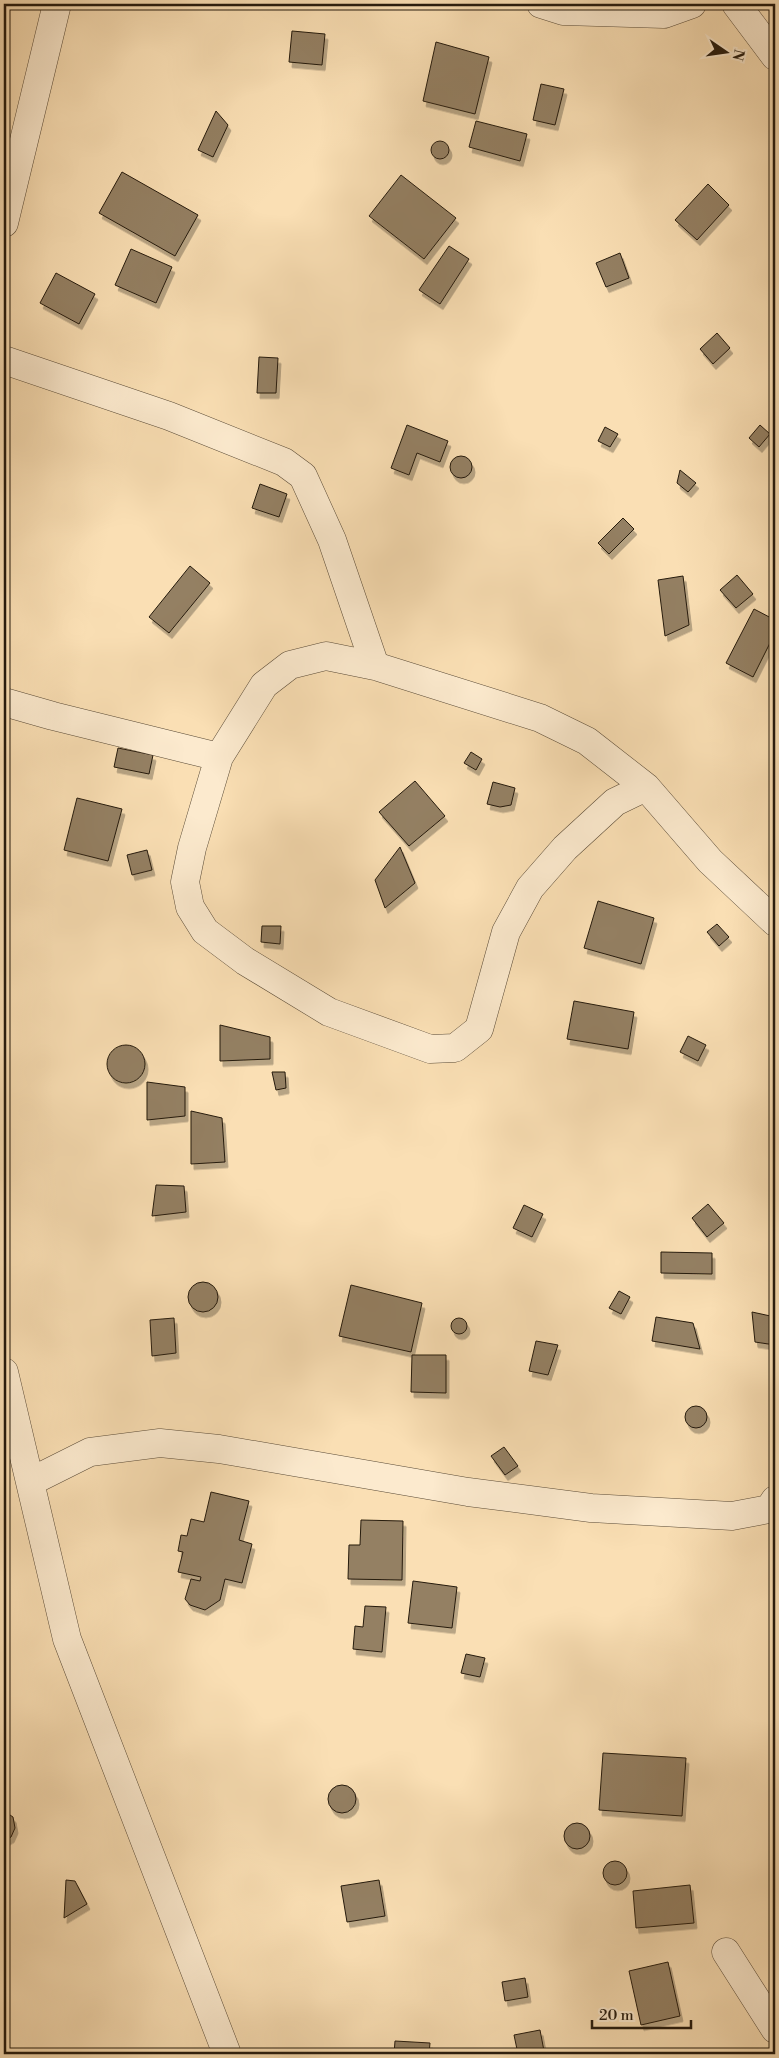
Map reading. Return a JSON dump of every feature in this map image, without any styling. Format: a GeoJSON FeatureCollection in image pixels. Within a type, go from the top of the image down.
{"type":"FeatureCollection","features":[{"type":"Feature","properties":{"kind":"street"},"geometry":{"type":"LineString","coordinates":[[4,223],[57,4]]}},
{"type":"Feature","properties":{"kind":"street"},"geometry":{"type":"LineString","coordinates":[[541,4],[563,11],[664,14],[692,4]]}},
{"type":"Feature","properties":{"kind":"street"},"geometry":{"type":"LineString","coordinates":[[736,4],[775,56]]}},
{"type":"Feature","properties":{"kind":"street"},"geometry":{"type":"LineString","coordinates":[[4,360],[169,416],[276,458],[302,476],[332,540],[375,666]]}},
{"type":"Feature","properties":{"kind":"street"},"geometry":{"type":"LineString","coordinates":[[646,787],[615,802],[565,848],[530,888],[506,932],[479,1029],[454,1048],[430,1049],[329,1012],[246,961],[205,931],[190,907],[185,882],[192,848],[219,757],[264,685],[290,664],[326,656],[375,666],[540,718],[587,741],[646,787],[710,860],[775,922]]}},
{"type":"Feature","properties":{"kind":"street"},"geometry":{"type":"LineString","coordinates":[[4,702],[219,757]]}},
{"type":"Feature","properties":{"kind":"street"},"geometry":{"type":"LineString","coordinates":[[4,1372],[67,1639],[227,2054]]}},
{"type":"Feature","properties":{"kind":"street"},"geometry":{"type":"LineString","coordinates":[[30,1482],[90,1452],[160,1444],[219,1449],[468,1492],[591,1508],[732,1516],[769,1509],[775,1500]]}},
{"type":"Feature","properties":{"kind":"street"},"geometry":{"type":"LineString","coordinates":[[726,1952],[775,2029]]}},
{"type":"Feature","properties":{"kind":"building"},"geometry":{"type":"Polygon","coordinates":[[[292,31],[325,34],[322,65],[289,62],[292,31]]]}},
{"type":"Feature","properties":{"kind":"building"},"geometry":{"type":"Polygon","coordinates":[[[436,42],[489,57],[475,114],[423,101],[436,42]]]}},
{"type":"Feature","properties":{"kind":"building"},"geometry":{"type":"Polygon","coordinates":[[[541,84],[564,89],[555,125],[533,120],[541,84]]]}},
{"type":"Feature","properties":{"kind":"building"},"geometry":{"type":"Polygon","coordinates":[[[216,111],[228,125],[213,157],[198,150],[216,111]]]}},
{"type":"Feature","properties":{"kind":"building"},"geometry":{"type":"Polygon","coordinates":[[[476,121],[527,134],[520,161],[469,147],[476,121]]]}},
{"type":"Feature","properties":{"kind":"building"},"geometry":{"type":"Polygon","coordinates":[[[440,141],[446,144],[449,150],[446,156],[440,159],[434,156],[431,150],[434,144],[440,141]]]}},
{"type":"Feature","properties":{"kind":"building"},"geometry":{"type":"Polygon","coordinates":[[[122,172],[198,215],[175,256],[99,213],[122,172]]]}},
{"type":"Feature","properties":{"kind":"building"},"geometry":{"type":"Polygon","coordinates":[[[401,175],[456,218],[424,259],[369,216],[401,175]]]}},
{"type":"Feature","properties":{"kind":"building"},"geometry":{"type":"Polygon","coordinates":[[[708,184],[729,205],[697,240],[675,220],[708,184]]]}},
{"type":"Feature","properties":{"kind":"building"},"geometry":{"type":"Polygon","coordinates":[[[449,246],[469,259],[440,304],[419,290],[449,246]]]}},
{"type":"Feature","properties":{"kind":"building"},"geometry":{"type":"Polygon","coordinates":[[[131,249],[172,267],[156,303],[115,285],[131,249]]]}},
{"type":"Feature","properties":{"kind":"building"},"geometry":{"type":"Polygon","coordinates":[[[620,253],[629,278],[606,287],[596,263],[620,253]]]}},
{"type":"Feature","properties":{"kind":"building"},"geometry":{"type":"Polygon","coordinates":[[[56,273],[95,294],[79,324],[40,303],[56,273]]]}},
{"type":"Feature","properties":{"kind":"building"},"geometry":{"type":"Polygon","coordinates":[[[717,333],[730,348],[713,364],[700,349],[717,333]]]}},
{"type":"Feature","properties":{"kind":"building"},"geometry":{"type":"Polygon","coordinates":[[[259,357],[278,358],[276,393],[257,393],[259,357]]]}},
{"type":"Feature","properties":{"kind":"building"},"geometry":{"type":"Polygon","coordinates":[[[407,425],[448,441],[440,462],[417,453],[409,475],[391,468],[407,425]]]}},
{"type":"Feature","properties":{"kind":"building"},"geometry":{"type":"Polygon","coordinates":[[[760,425],[770,434],[759,447],[749,438],[760,425]]]}},
{"type":"Feature","properties":{"kind":"building"},"geometry":{"type":"Polygon","coordinates":[[[605,427],[618,434],[610,447],[598,441],[605,427]]]}},
{"type":"Feature","properties":{"kind":"building"},"geometry":{"type":"Polygon","coordinates":[[[457,456],[465,456],[472,463],[472,471],[465,478],[457,478],[450,471],[450,463],[457,456]]]}},
{"type":"Feature","properties":{"kind":"building"},"geometry":{"type":"Polygon","coordinates":[[[680,470],[696,483],[688,492],[677,483],[680,470]]]}},
{"type":"Feature","properties":{"kind":"building"},"geometry":{"type":"Polygon","coordinates":[[[260,484],[287,494],[279,517],[252,508],[260,484]]]}},
{"type":"Feature","properties":{"kind":"building"},"geometry":{"type":"Polygon","coordinates":[[[623,518],[634,529],[609,554],[598,543],[623,518]]]}},
{"type":"Feature","properties":{"kind":"building"},"geometry":{"type":"Polygon","coordinates":[[[190,566],[210,583],[169,633],[149,617],[190,566]]]}},
{"type":"Feature","properties":{"kind":"building"},"geometry":{"type":"Polygon","coordinates":[[[737,575],[753,594],[736,608],[720,590],[737,575]]]}},
{"type":"Feature","properties":{"kind":"building"},"geometry":{"type":"Polygon","coordinates":[[[683,576],[689,625],[665,636],[658,580],[683,576]]]}},
{"type":"Feature","properties":{"kind":"building"},"geometry":{"type":"Polygon","coordinates":[[[754,609],[775,620],[775,633],[753,677],[726,663],[754,609]]]}},
{"type":"Feature","properties":{"kind":"building"},"geometry":{"type":"Polygon","coordinates":[[[118,748],[153,755],[149,774],[114,767],[118,748]]]}},
{"type":"Feature","properties":{"kind":"building"},"geometry":{"type":"Polygon","coordinates":[[[471,752],[482,759],[476,770],[464,763],[471,752]]]}},
{"type":"Feature","properties":{"kind":"building"},"geometry":{"type":"Polygon","coordinates":[[[415,781],[445,816],[409,846],[379,812],[415,781]]]}},
{"type":"Feature","properties":{"kind":"building"},"geometry":{"type":"Polygon","coordinates":[[[493,782],[515,788],[511,805],[500,807],[487,804],[493,782]]]}},
{"type":"Feature","properties":{"kind":"building"},"geometry":{"type":"Polygon","coordinates":[[[77,798],[122,809],[108,861],[64,850],[77,798]]]}},
{"type":"Feature","properties":{"kind":"building"},"geometry":{"type":"Polygon","coordinates":[[[400,847],[415,883],[385,908],[375,880],[400,847]]]}},
{"type":"Feature","properties":{"kind":"building"},"geometry":{"type":"Polygon","coordinates":[[[147,850],[152,870],[132,875],[127,855],[147,850]]]}},
{"type":"Feature","properties":{"kind":"building"},"geometry":{"type":"Polygon","coordinates":[[[598,901],[654,918],[641,964],[584,948],[598,901]]]}},
{"type":"Feature","properties":{"kind":"building"},"geometry":{"type":"Polygon","coordinates":[[[717,924],[729,937],[719,946],[707,932],[717,924]]]}},
{"type":"Feature","properties":{"kind":"building"},"geometry":{"type":"Polygon","coordinates":[[[262,926],[281,926],[280,944],[261,942],[262,926]]]}},
{"type":"Feature","properties":{"kind":"building"},"geometry":{"type":"Polygon","coordinates":[[[574,1001],[634,1012],[628,1049],[567,1039],[574,1001]]]}},
{"type":"Feature","properties":{"kind":"building"},"geometry":{"type":"Polygon","coordinates":[[[220,1025],[270,1037],[270,1059],[220,1061],[220,1025]]]}},
{"type":"Feature","properties":{"kind":"building"},"geometry":{"type":"Polygon","coordinates":[[[688,1036],[706,1045],[698,1061],[680,1052],[688,1036]]]}},
{"type":"Feature","properties":{"kind":"building"},"geometry":{"type":"Polygon","coordinates":[[[126,1045],[139,1051],[145,1064],[139,1077],[126,1083],[113,1077],[107,1064],[113,1051],[126,1045]]]}},
{"type":"Feature","properties":{"kind":"building"},"geometry":{"type":"Polygon","coordinates":[[[272,1072],[285,1072],[286,1088],[276,1090],[272,1072]]]}},
{"type":"Feature","properties":{"kind":"building"},"geometry":{"type":"Polygon","coordinates":[[[147,1082],[185,1087],[185,1116],[147,1120],[147,1082]]]}},
{"type":"Feature","properties":{"kind":"building"},"geometry":{"type":"Polygon","coordinates":[[[191,1111],[222,1118],[225,1162],[191,1164],[191,1111]]]}},
{"type":"Feature","properties":{"kind":"building"},"geometry":{"type":"Polygon","coordinates":[[[156,1185],[184,1186],[186,1212],[152,1216],[156,1185]]]}},
{"type":"Feature","properties":{"kind":"building"},"geometry":{"type":"Polygon","coordinates":[[[708,1204],[724,1223],[707,1237],[692,1218],[708,1204]]]}},
{"type":"Feature","properties":{"kind":"building"},"geometry":{"type":"Polygon","coordinates":[[[524,1205],[543,1214],[532,1237],[513,1228],[524,1205]]]}},
{"type":"Feature","properties":{"kind":"building"},"geometry":{"type":"Polygon","coordinates":[[[661,1252],[712,1253],[712,1274],[661,1273],[661,1252]]]}},
{"type":"Feature","properties":{"kind":"building"},"geometry":{"type":"Polygon","coordinates":[[[203,1282],[214,1286],[218,1297],[214,1308],[203,1312],[192,1308],[188,1297],[192,1286],[203,1282]]]}},
{"type":"Feature","properties":{"kind":"building"},"geometry":{"type":"Polygon","coordinates":[[[351,1285],[422,1303],[411,1352],[339,1336],[351,1285]]]}},
{"type":"Feature","properties":{"kind":"building"},"geometry":{"type":"Polygon","coordinates":[[[619,1291],[630,1297],[621,1314],[609,1308],[619,1291]]]}},
{"type":"Feature","properties":{"kind":"building"},"geometry":{"type":"Polygon","coordinates":[[[752,1312],[775,1317],[775,1345],[755,1342],[752,1312]]]}},
{"type":"Feature","properties":{"kind":"building"},"geometry":{"type":"Polygon","coordinates":[[[656,1317],[693,1323],[700,1349],[652,1341],[656,1317]]]}},
{"type":"Feature","properties":{"kind":"building"},"geometry":{"type":"Polygon","coordinates":[[[174,1318],[176,1353],[152,1356],[150,1320],[174,1318]]]}},
{"type":"Feature","properties":{"kind":"building"},"geometry":{"type":"Polygon","coordinates":[[[459,1318],[465,1320],[467,1326],[465,1332],[459,1334],[453,1332],[451,1326],[453,1320],[459,1318]]]}},
{"type":"Feature","properties":{"kind":"building"},"geometry":{"type":"Polygon","coordinates":[[[536,1341],[558,1345],[548,1375],[529,1371],[536,1341]]]}},
{"type":"Feature","properties":{"kind":"building"},"geometry":{"type":"Polygon","coordinates":[[[412,1355],[446,1355],[446,1393],[411,1392],[412,1355]]]}},
{"type":"Feature","properties":{"kind":"building"},"geometry":{"type":"Polygon","coordinates":[[[696,1406],[704,1409],[707,1417],[704,1425],[696,1428],[688,1425],[685,1417],[688,1409],[696,1406]]]}},
{"type":"Feature","properties":{"kind":"building"},"geometry":{"type":"Polygon","coordinates":[[[504,1447],[518,1466],[505,1475],[491,1456],[504,1447]]]}},
{"type":"Feature","properties":{"kind":"building"},"geometry":{"type":"Polygon","coordinates":[[[211,1492],[249,1501],[239,1540],[252,1544],[242,1583],[225,1579],[220,1600],[205,1610],[190,1605],[185,1599],[191,1579],[200,1581],[201,1577],[178,1572],[183,1552],[178,1551],[181,1535],[187,1536],[191,1519],[204,1522],[211,1492]]]}},
{"type":"Feature","properties":{"kind":"building"},"geometry":{"type":"Polygon","coordinates":[[[361,1520],[403,1521],[402,1580],[348,1579],[349,1545],[360,1545],[361,1520]]]}},
{"type":"Feature","properties":{"kind":"building"},"geometry":{"type":"Polygon","coordinates":[[[413,1581],[457,1587],[452,1628],[408,1623],[413,1581]]]}},
{"type":"Feature","properties":{"kind":"building"},"geometry":{"type":"Polygon","coordinates":[[[365,1606],[386,1607],[382,1652],[353,1649],[355,1626],[363,1627],[365,1606]]]}},
{"type":"Feature","properties":{"kind":"building"},"geometry":{"type":"Polygon","coordinates":[[[466,1654],[485,1658],[480,1677],[461,1673],[466,1654]]]}},
{"type":"Feature","properties":{"kind":"building"},"geometry":{"type":"Polygon","coordinates":[[[603,1753],[686,1758],[682,1816],[599,1810],[603,1753]]]}},
{"type":"Feature","properties":{"kind":"building"},"geometry":{"type":"Polygon","coordinates":[[[342,1785],[352,1789],[356,1799],[352,1809],[342,1813],[332,1809],[328,1799],[332,1789],[342,1785]]]}},
{"type":"Feature","properties":{"kind":"building"},"geometry":{"type":"Polygon","coordinates":[[[4,1811],[13,1817],[15,1828],[11,1837],[4,1841],[4,1811]]]}},
{"type":"Feature","properties":{"kind":"building"},"geometry":{"type":"Polygon","coordinates":[[[577,1823],[586,1827],[590,1836],[586,1845],[577,1849],[568,1845],[564,1836],[568,1827],[577,1823]]]}},
{"type":"Feature","properties":{"kind":"building"},"geometry":{"type":"Polygon","coordinates":[[[615,1861],[620,1862],[626,1868],[626,1878],[620,1884],[615,1885],[610,1884],[604,1878],[603,1873],[604,1868],[610,1862],[615,1861]]]}},
{"type":"Feature","properties":{"kind":"building"},"geometry":{"type":"Polygon","coordinates":[[[66,1880],[75,1881],[87,1904],[64,1918],[66,1880]]]}},
{"type":"Feature","properties":{"kind":"building"},"geometry":{"type":"Polygon","coordinates":[[[379,1880],[385,1916],[347,1922],[341,1886],[379,1880]]]}},
{"type":"Feature","properties":{"kind":"building"},"geometry":{"type":"Polygon","coordinates":[[[690,1885],[694,1923],[636,1928],[633,1891],[690,1885]]]}},
{"type":"Feature","properties":{"kind":"building"},"geometry":{"type":"Polygon","coordinates":[[[668,1962],[680,2016],[641,2025],[629,1971],[668,1962]]]}},
{"type":"Feature","properties":{"kind":"building"},"geometry":{"type":"Polygon","coordinates":[[[525,1978],[528,1997],[505,2001],[502,1982],[525,1978]]]}},
{"type":"Feature","properties":{"kind":"building"},"geometry":{"type":"Polygon","coordinates":[[[540,2030],[544,2051],[518,2054],[514,2035],[540,2030]]]}},
{"type":"Feature","properties":{"kind":"building"},"geometry":{"type":"Polygon","coordinates":[[[395,2041],[430,2043],[429,2054],[394,2054],[395,2041]]]}}]}
